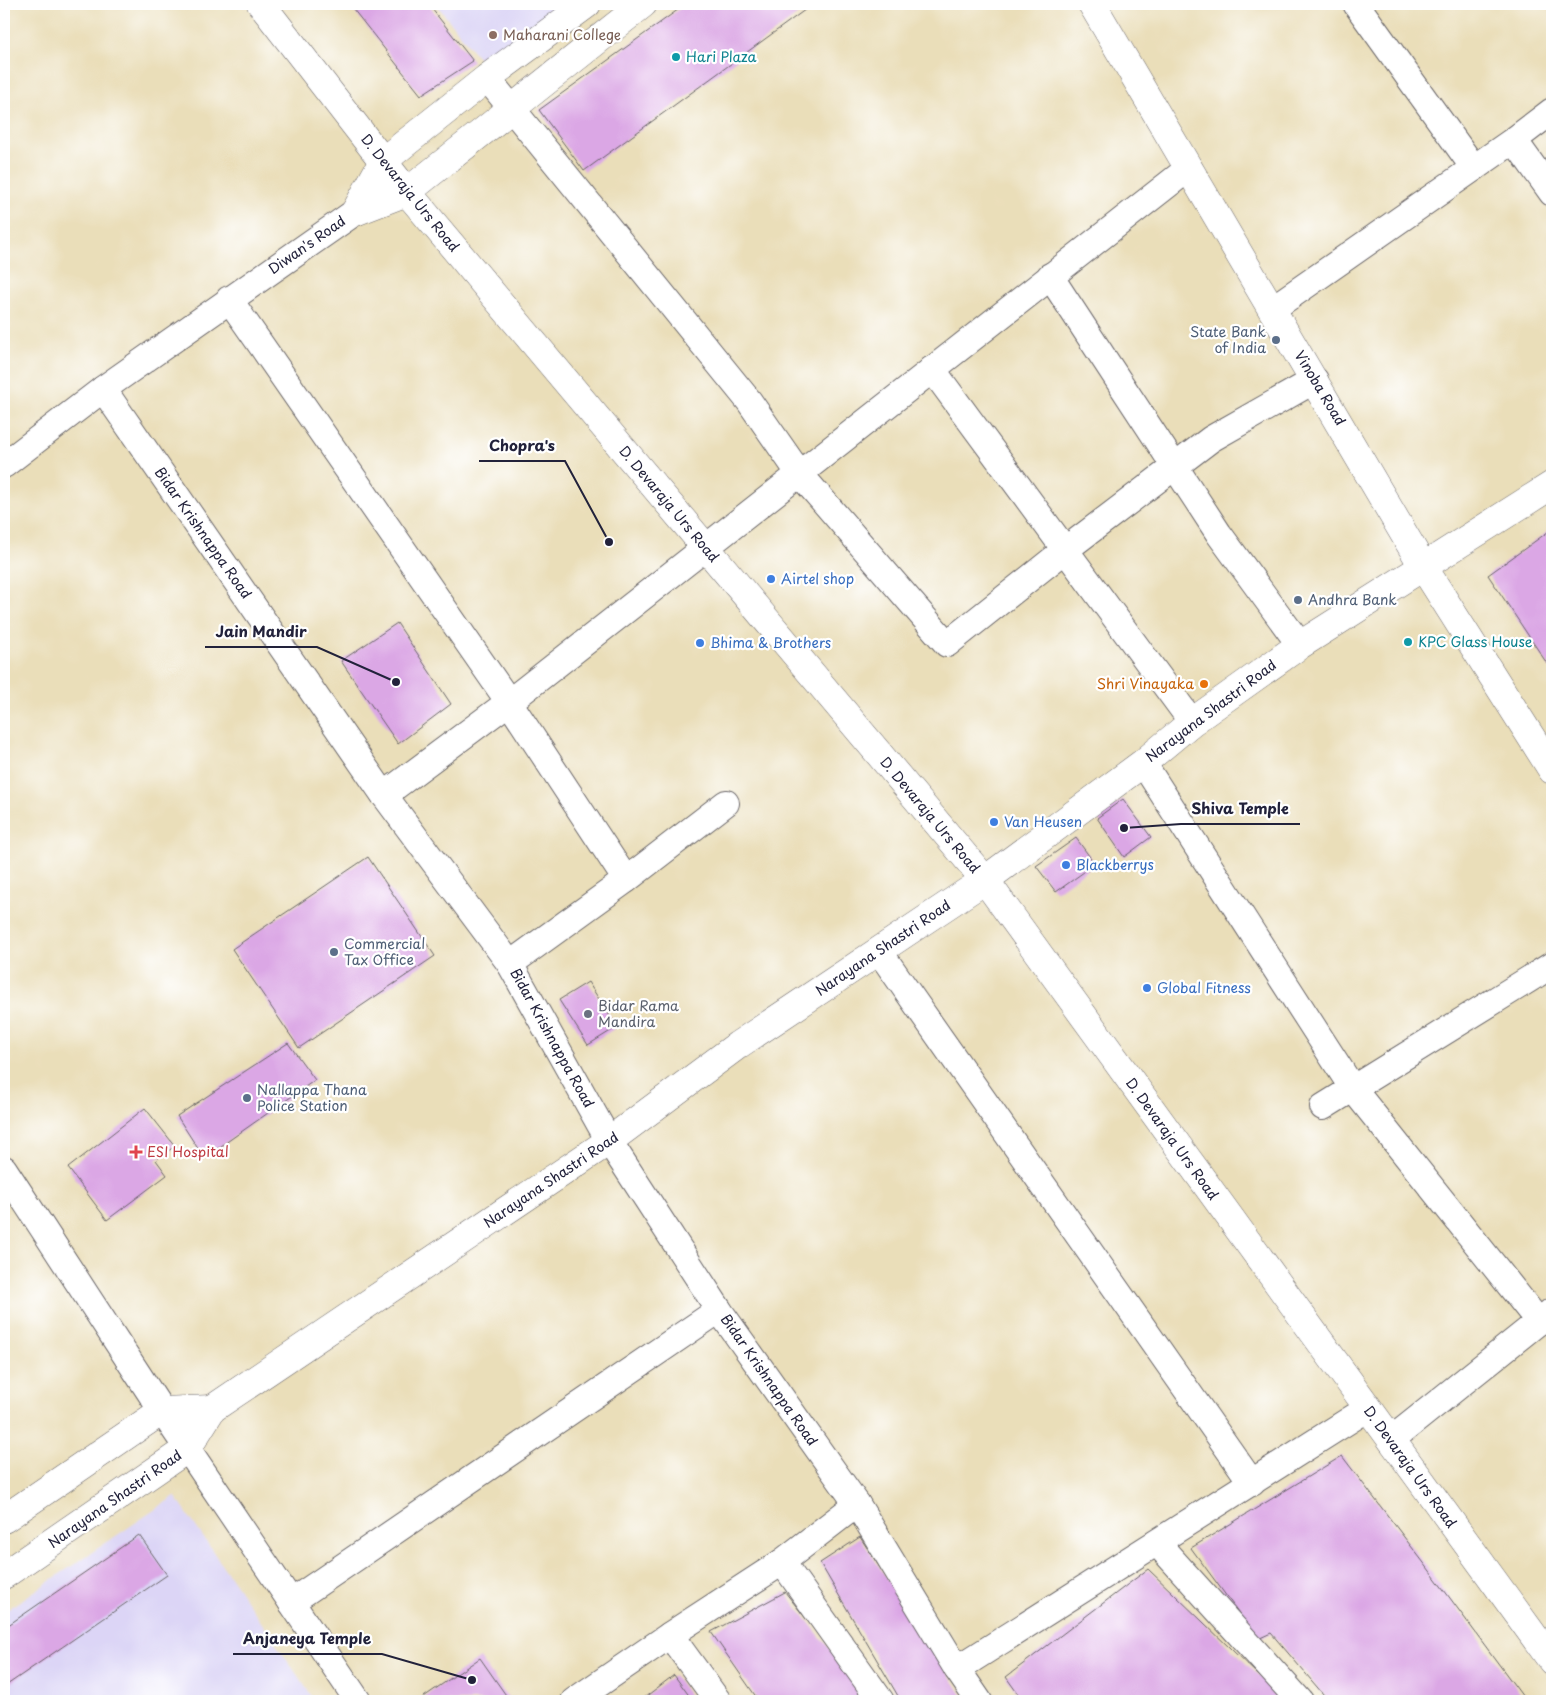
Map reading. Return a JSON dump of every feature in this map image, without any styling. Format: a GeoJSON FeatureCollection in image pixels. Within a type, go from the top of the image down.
{"type":"FeatureCollection","features":[{"type":"Feature","properties":{"kind":"street","name":"D. Devaraja Urs Road"},"geometry":{"type":"LineString","coordinates":[[261,4],[407,192],[985,880],[1367,1409],[1552,1661]]}},
{"type":"Feature","properties":{"kind":"street","name":"Diwan's Road"},"geometry":{"type":"LineString","coordinates":[[4,465],[103,389],[355,212],[383,161],[487,78],[587,4]]}},
{"type":"Feature","properties":{"kind":"street"},"geometry":{"type":"LineString","coordinates":[[355,212],[407,192],[643,4]]}},
{"type":"Feature","properties":{"kind":"street","name":"Vinoba Road"},"geometry":{"type":"LineString","coordinates":[[1092,4],[1424,568],[1552,770]]}},
{"type":"Feature","properties":{"kind":"street"},"geometry":{"type":"LineString","coordinates":[[1356,4],[1474,168]]}},
{"type":"Feature","properties":{"kind":"street"},"geometry":{"type":"LineString","coordinates":[[487,78],[749,401],[799,473],[947,644],[1065,550],[1211,439],[1315,380]]}},
{"type":"Feature","properties":{"kind":"street"},"geometry":{"type":"LineString","coordinates":[[1272,309],[1514,140],[1552,111]]}},
{"type":"Feature","properties":{"kind":"street"},"geometry":{"type":"LineString","coordinates":[[1514,140],[1552,193]]}},
{"type":"Feature","properties":{"kind":"street"},"geometry":{"type":"LineString","coordinates":[[384,795],[508,702],[1189,168]]}},
{"type":"Feature","properties":{"kind":"street"},"geometry":{"type":"LineString","coordinates":[[1050,276],[1219,534],[1300,645]]}},
{"type":"Feature","properties":{"kind":"street"},"geometry":{"type":"LineString","coordinates":[[230,299],[508,702],[626,880]]}},
{"type":"Feature","properties":{"kind":"street"},"geometry":{"type":"LineString","coordinates":[[932,370],[1192,722]]}},
{"type":"Feature","properties":{"kind":"street","name":"Bidar Krishnappa Road"},"geometry":{"type":"LineString","coordinates":[[103,389],[384,795],[510,964],[609,1141],[719,1310],[857,1504],[957,1670],[979,1701]]}},
{"type":"Feature","properties":{"kind":"street","name":"Narayana Shastri Road"},"geometry":{"type":"LineString","coordinates":[[4,1575],[187,1449],[212,1409],[609,1141],[738,1045],[985,880],[1143,762],[1192,722],[1300,645],[1552,485]]}},
{"type":"Feature","properties":{"kind":"street"},"geometry":{"type":"LineString","coordinates":[[1143,762],[1353,1088],[1546,1316],[1391,1440]]}},
{"type":"Feature","properties":{"kind":"street"},"geometry":{"type":"LineString","coordinates":[[510,964],[626,880],[726,803]]}},
{"type":"Feature","properties":{"kind":"street"},"geometry":{"type":"LineString","coordinates":[[879,951],[1252,1483]]}},
{"type":"Feature","properties":{"kind":"street"},"geometry":{"type":"LineString","coordinates":[[1324,1107],[1552,965]]}},
{"type":"Feature","properties":{"kind":"street"},"geometry":{"type":"LineString","coordinates":[[4,1169],[187,1449],[358,1701]]}},
{"type":"Feature","properties":{"kind":"street"},"geometry":{"type":"LineString","coordinates":[[291,1602],[719,1310]]}},
{"type":"Feature","properties":{"kind":"street"},"geometry":{"type":"LineString","coordinates":[[4,1519],[162,1411],[212,1409]]}},
{"type":"Feature","properties":{"kind":"street"},"geometry":{"type":"LineString","coordinates":[[957,1670],[1367,1409]]}},
{"type":"Feature","properties":{"kind":"street"},"geometry":{"type":"LineString","coordinates":[[574,1701],[670,1635],[782,1562],[857,1504]]}},
{"type":"Feature","properties":{"kind":"street"},"geometry":{"type":"LineString","coordinates":[[1157,1543],[1300,1701]]}},
{"type":"Feature","properties":{"kind":"street"},"geometry":{"type":"LineString","coordinates":[[782,1562],[881,1701]]}},
{"type":"Feature","properties":{"kind":"street"},"geometry":{"type":"LineString","coordinates":[[670,1635],[718,1701]]}},
{"type":"Feature","properties":{"kind":"shaded area","name":"Maharani College"},"geometry":{"type":"Polygon","coordinates":[[[436,4],[568,4],[485,66],[436,4]]]}},
{"type":"Feature","properties":{"kind":"shaded area"},"geometry":{"type":"Polygon","coordinates":[[[175,1496],[315,1701],[4,1701],[4,1612],[175,1496]]]}},
{"type":"Feature","properties":{"kind":"building"},"geometry":{"type":"Polygon","coordinates":[[[349,4],[428,4],[473,61],[421,95],[349,4]]]}},
{"type":"Feature","properties":{"kind":"building","name":"Hari Plaza"},"geometry":{"type":"Polygon","coordinates":[[[686,4],[813,4],[584,171],[539,110],[686,4]]]}},
{"type":"Feature","properties":{"kind":"building"},"geometry":{"type":"Polygon","coordinates":[[[1552,529],[1552,671],[1488,575],[1552,529]]]}},
{"type":"Feature","properties":{"kind":"building"},"geometry":{"type":"Polygon","coordinates":[[[397,623],[451,704],[398,744],[341,661],[397,623]]]}},
{"type":"Feature","properties":{"kind":"building"},"geometry":{"type":"Polygon","coordinates":[[[1123,799],[1151,837],[1124,857],[1097,818],[1123,799]]]}},
{"type":"Feature","properties":{"kind":"building","name":"Blackberrys"},"geometry":{"type":"Polygon","coordinates":[[[1076,838],[1095,864],[1056,892],[1036,866],[1076,838]]]}},
{"type":"Feature","properties":{"kind":"building","name":"Commercial Tax Office"},"geometry":{"type":"Polygon","coordinates":[[[368,857],[435,956],[299,1048],[232,949],[368,857]]]}},
{"type":"Feature","properties":{"kind":"building","name":"Bidar Rama Mandira"},"geometry":{"type":"Polygon","coordinates":[[[588,982],[617,1027],[588,1045],[559,1000],[588,982]]]}},
{"type":"Feature","properties":{"kind":"building","name":"Nallappa Thana Police Station"},"geometry":{"type":"Polygon","coordinates":[[[288,1043],[315,1080],[204,1158],[177,1116],[288,1043]]]}},
{"type":"Feature","properties":{"kind":"building"},"geometry":{"type":"Polygon","coordinates":[[[145,1108],[175,1146],[156,1160],[167,1175],[107,1220],[68,1168],[145,1108]]]}},
{"type":"Feature","properties":{"kind":"building"},"geometry":{"type":"Polygon","coordinates":[[[1342,1456],[1526,1701],[1329,1701],[1271,1633],[1258,1639],[1191,1548],[1342,1456]]]}},
{"type":"Feature","properties":{"kind":"building"},"geometry":{"type":"Polygon","coordinates":[[[139,1535],[167,1575],[4,1687],[4,1628],[139,1535]]]}},
{"type":"Feature","properties":{"kind":"building"},"geometry":{"type":"Polygon","coordinates":[[[860,1537],[966,1701],[901,1701],[820,1563],[860,1537]]]}},
{"type":"Feature","properties":{"kind":"building"},"geometry":{"type":"Polygon","coordinates":[[[1148,1569],[1285,1701],[1023,1701],[1006,1677],[1148,1569]]]}},
{"type":"Feature","properties":{"kind":"building"},"geometry":{"type":"Polygon","coordinates":[[[785,1592],[868,1701],[759,1701],[711,1632],[785,1592]]]}},
{"type":"Feature","properties":{"kind":"building"},"geometry":{"type":"Polygon","coordinates":[[[480,1658],[510,1701],[418,1701],[480,1658]]]}},
{"type":"Feature","properties":{"kind":"building"},"geometry":{"type":"Polygon","coordinates":[[[674,1675],[693,1701],[640,1701],[674,1675]]]}},
{"type":"Feature","properties":{"kind":"place","name":"Maharani College"},"geometry":{"type":"Point","coordinates":[493,35]}},
{"type":"Feature","properties":{"kind":"place","name":"Hari Plaza"},"geometry":{"type":"Point","coordinates":[676,57]}},
{"type":"Feature","properties":{"kind":"place","name":"State Bank of India"},"geometry":{"type":"Point","coordinates":[1276,340]}},
{"type":"Feature","properties":{"kind":"place","name":"Chopra's"},"geometry":{"type":"Point","coordinates":[609,542]}},
{"type":"Feature","properties":{"kind":"place","name":"Airtel shop"},"geometry":{"type":"Point","coordinates":[771,579]}},
{"type":"Feature","properties":{"kind":"place","name":"Andhra Bank"},"geometry":{"type":"Point","coordinates":[1298,600]}},
{"type":"Feature","properties":{"kind":"place","name":"KPC Glass House"},"geometry":{"type":"Point","coordinates":[1408,642]}},
{"type":"Feature","properties":{"kind":"place","name":"Bhima & Brothers"},"geometry":{"type":"Point","coordinates":[700,643]}},
{"type":"Feature","properties":{"kind":"place","name":"Jain Mandir"},"geometry":{"type":"Point","coordinates":[396,682]}},
{"type":"Feature","properties":{"kind":"place","name":"Shri Vinayaka"},"geometry":{"type":"Point","coordinates":[1204,684]}},
{"type":"Feature","properties":{"kind":"place","name":"Van Heusen"},"geometry":{"type":"Point","coordinates":[994,822]}},
{"type":"Feature","properties":{"kind":"place","name":"Shiva Temple"},"geometry":{"type":"Point","coordinates":[1124,828]}},
{"type":"Feature","properties":{"kind":"place","name":"Blackberrys"},"geometry":{"type":"Point","coordinates":[1066,865]}},
{"type":"Feature","properties":{"kind":"place","name":"Commercial Tax Office"},"geometry":{"type":"Point","coordinates":[334,952]}},
{"type":"Feature","properties":{"kind":"place","name":"Global Fitness"},"geometry":{"type":"Point","coordinates":[1147,988]}},
{"type":"Feature","properties":{"kind":"place","name":"Bidar Rama Mandira"},"geometry":{"type":"Point","coordinates":[588,1014]}},
{"type":"Feature","properties":{"kind":"place","name":"Nallappa Thana Police Station"},"geometry":{"type":"Point","coordinates":[247,1098]}},
{"type":"Feature","properties":{"kind":"place","name":"ESI Hospital"},"geometry":{"type":"Point","coordinates":[136,1152]}},
{"type":"Feature","properties":{"kind":"place","name":"Anjaneya Temple"},"geometry":{"type":"Point","coordinates":[472,1680]}}]}
